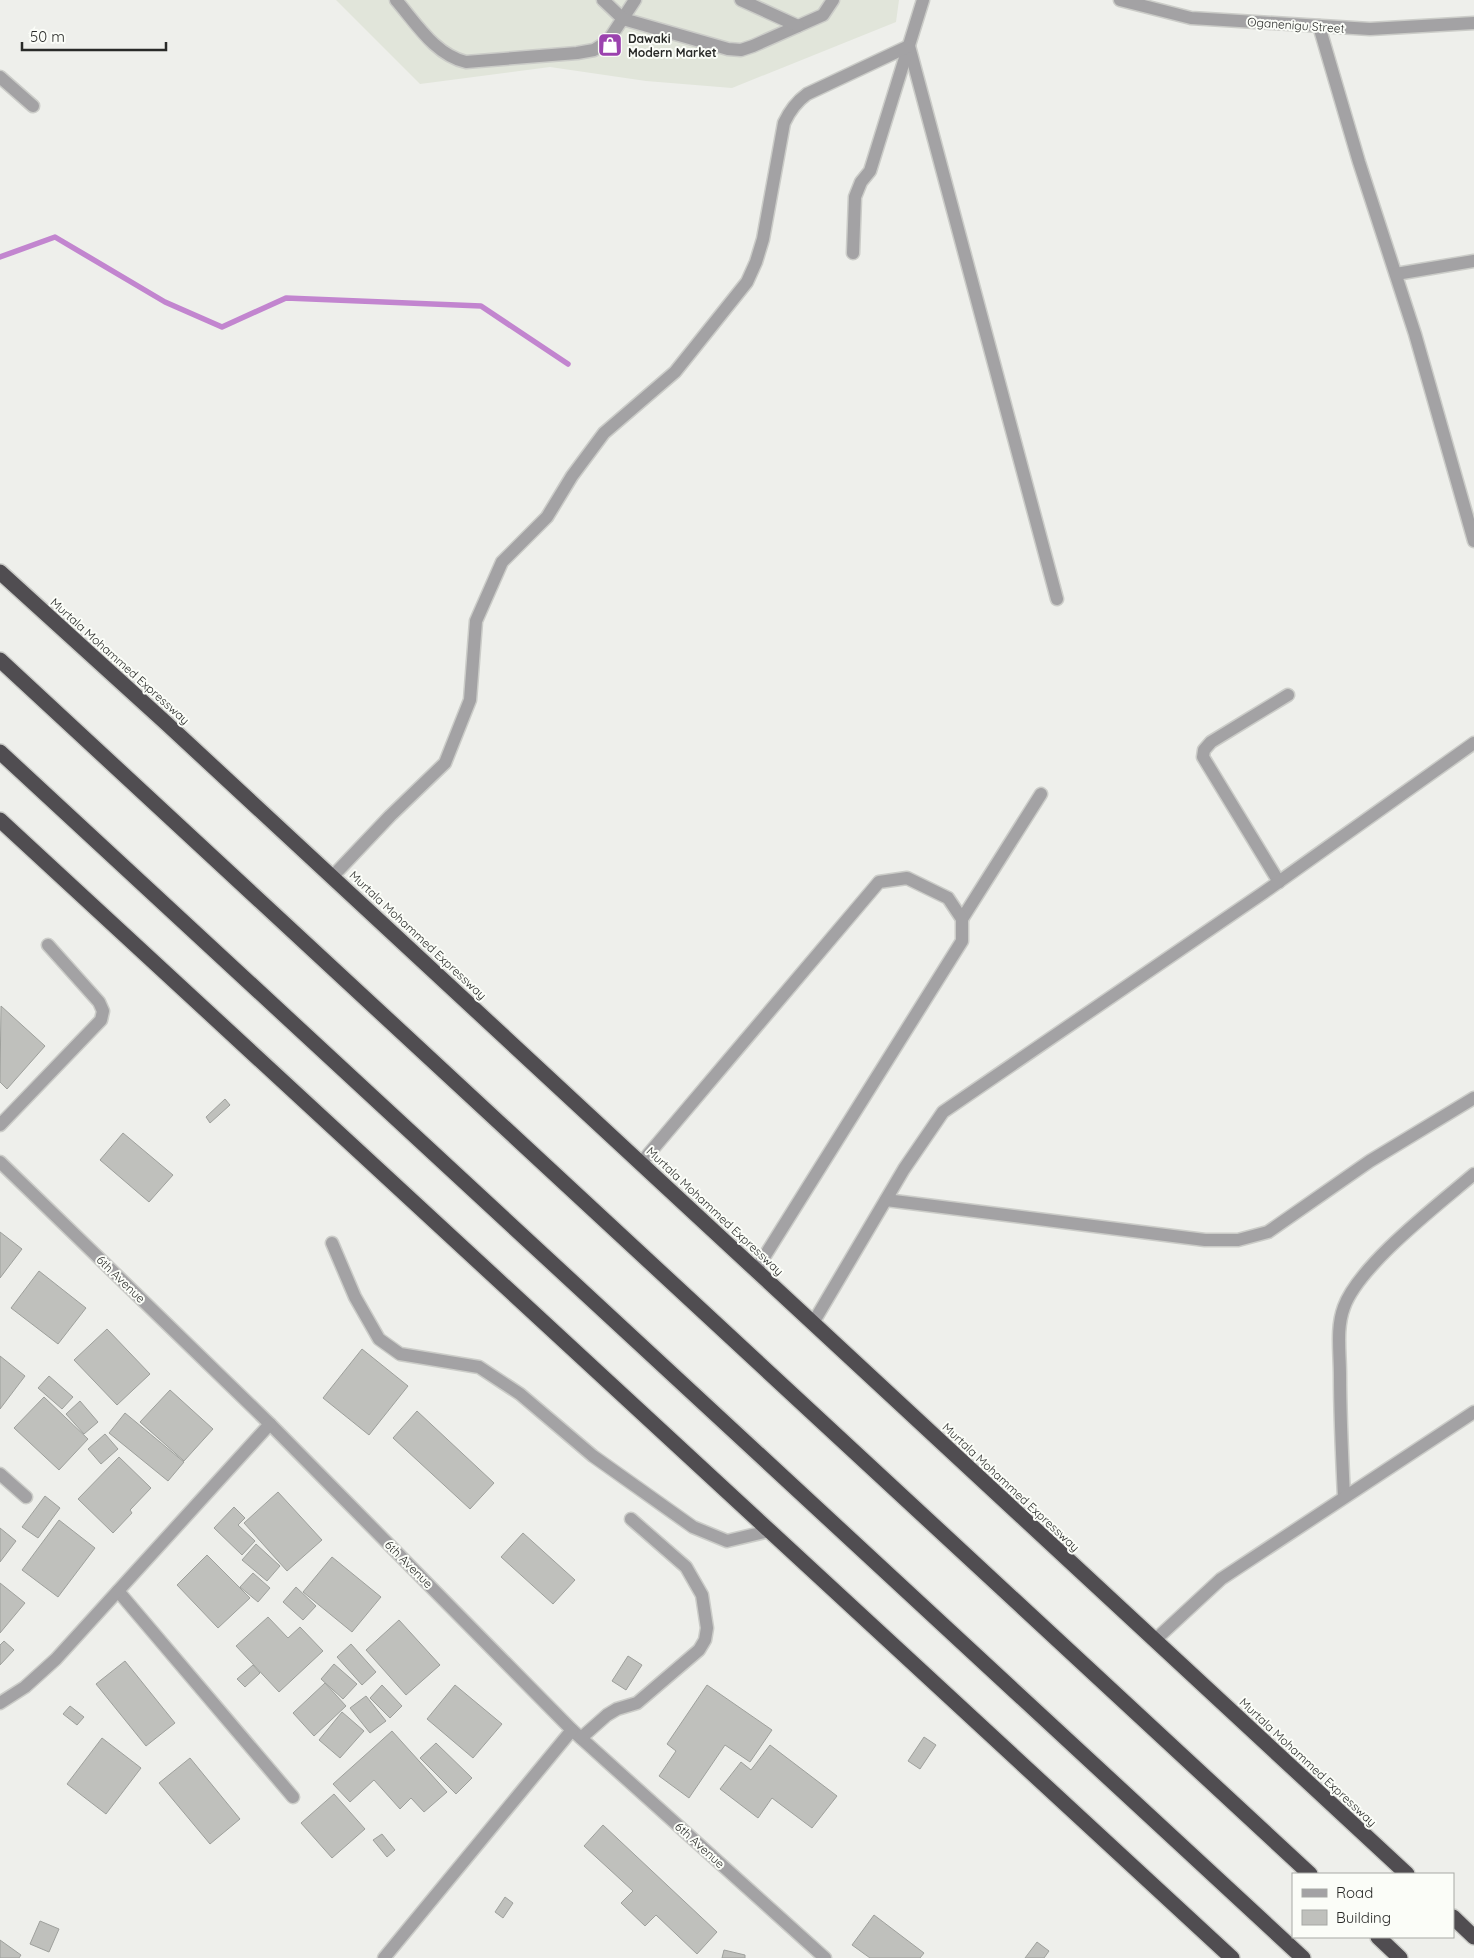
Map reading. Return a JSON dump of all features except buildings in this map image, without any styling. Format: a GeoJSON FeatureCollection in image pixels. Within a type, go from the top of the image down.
{"type":"FeatureCollection","features":[{"type":"Feature","properties":{"kind":"highway","name":"Murtala Mohammed Expressway"},"geometry":{"type":"LineString","coordinates":[[0,572],[332,876],[1406,1873]]}},
{"type":"Feature","properties":{"kind":"highway"},"geometry":{"type":"LineString","coordinates":[[0,656],[5,664],[1309,1873]]}},
{"type":"Feature","properties":{"kind":"highway"},"geometry":{"type":"LineString","coordinates":[[0,752],[1303,1958]]}},
{"type":"Feature","properties":{"kind":"highway"},"geometry":{"type":"LineString","coordinates":[[0,820],[1232,1958]]}},
{"type":"Feature","properties":{"kind":"highway"},"geometry":{"type":"LineString","coordinates":[[1454,1918],[1474,1937]]}},
{"type":"Feature","properties":{"kind":"highway"},"geometry":{"type":"LineString","coordinates":[[1379,1938],[1400,1958]]}},
{"type":"Feature","properties":{"kind":"street"},"geometry":{"type":"LineString","coordinates":[[396,0],[439,49],[453,59],[466,62],[577,54],[594,50],[608,41],[635,0]]}},
{"type":"Feature","properties":{"kind":"street"},"geometry":{"type":"LineString","coordinates":[[603,0],[623,19],[728,49],[740,50],[823,15],[833,0]]}},
{"type":"Feature","properties":{"kind":"street"},"geometry":{"type":"LineString","coordinates":[[740,0],[798,26]]}},
{"type":"Feature","properties":{"kind":"street"},"geometry":{"type":"LineString","coordinates":[[853,252],[855,197],[861,182],[870,171],[923,0]]}},
{"type":"Feature","properties":{"kind":"street","name":"Oganenigu Street"},"geometry":{"type":"LineString","coordinates":[[1120,0],[1191,18],[1370,30],[1473,21]]}},
{"type":"Feature","properties":{"kind":"street"},"geometry":{"type":"LineString","coordinates":[[1319,26],[1359,162],[1415,334],[1474,541]]}},
{"type":"Feature","properties":{"kind":"street"},"geometry":{"type":"LineString","coordinates":[[909,46],[1057,599]]}},
{"type":"Feature","properties":{"kind":"street"},"geometry":{"type":"LineString","coordinates":[[332,876],[445,763],[470,700],[476,621],[502,562],[547,518],[572,476],[604,433],[674,372],[746,282],[756,262],[763,239],[784,123],[790,110],[797,101],[807,94],[909,46]]}},
{"type":"Feature","properties":{"kind":"street"},"geometry":{"type":"LineString","coordinates":[[0,77],[33,106]]}},
{"type":"Feature","properties":{"kind":"street"},"geometry":{"type":"LineString","coordinates":[[1396,274],[1474,261]]}},
{"type":"Feature","properties":{"kind":"street"},"geometry":{"type":"LineString","coordinates":[[1278,882],[1203,757],[1204,750],[1211,742],[1288,695]]}},
{"type":"Feature","properties":{"kind":"street"},"geometry":{"type":"LineString","coordinates":[[813,1323],[904,1169],[943,1112],[1278,882],[1474,743]]}},
{"type":"Feature","properties":{"kind":"street"},"geometry":{"type":"LineString","coordinates":[[756,1270],[962,941],[962,919],[1041,794]]}},
{"type":"Feature","properties":{"kind":"street"},"geometry":{"type":"LineString","coordinates":[[641,1163],[879,882],[908,878],[931,888],[948,898],[962,919]]}},
{"type":"Feature","properties":{"kind":"street"},"geometry":{"type":"LineString","coordinates":[[0,1125],[102,1020],[103,1012],[99,1002],[48,944]]}},
{"type":"Feature","properties":{"kind":"street"},"geometry":{"type":"LineString","coordinates":[[886,1200],[1205,1240],[1238,1240],[1268,1232],[1370,1161],[1474,1098]]}},
{"type":"Feature","properties":{"kind":"street","name":"6th Avenue"},"geometry":{"type":"LineString","coordinates":[[0,1162],[270,1424],[576,1734],[825,1958]]}},
{"type":"Feature","properties":{"kind":"street"},"geometry":{"type":"LineString","coordinates":[[1344,1497],[1340,1434],[1339,1327],[1344,1306],[1357,1284],[1382,1254],[1474,1174]]}},
{"type":"Feature","properties":{"kind":"street"},"geometry":{"type":"LineString","coordinates":[[332,1243],[355,1297],[379,1339],[400,1354],[479,1367],[520,1394],[593,1456],[693,1527],[727,1541],[769,1531]]}},
{"type":"Feature","properties":{"kind":"street"},"geometry":{"type":"LineString","coordinates":[[1155,1640],[1221,1580],[1474,1412]]}},
{"type":"Feature","properties":{"kind":"street"},"geometry":{"type":"LineString","coordinates":[[0,1703],[24,1687],[56,1659],[270,1424]]}},
{"type":"Feature","properties":{"kind":"street"},"geometry":{"type":"LineString","coordinates":[[0,1474],[26,1496]]}},
{"type":"Feature","properties":{"kind":"street"},"geometry":{"type":"LineString","coordinates":[[384,1958],[576,1734],[607,1714],[637,1703],[698,1650],[704,1640],[707,1628],[702,1595],[686,1567],[630,1519]]}},
{"type":"Feature","properties":{"kind":"street"},"geometry":{"type":"LineString","coordinates":[[118,1591],[293,1797]]}},
{"type":"Feature","properties":{"kind":"shaded area","name":"Dawaki Modern Market"},"geometry":{"type":"Polygon","coordinates":[[[336,0],[899,0],[896,22],[732,88],[646,81],[550,67],[420,84],[336,0]]]}},
{"type":"Feature","properties":{"kind":"waterway"},"geometry":{"type":"LineString","coordinates":[[0,257],[55,237],[165,302],[222,327],[286,298],[481,306],[568,364]]}},
{"type":"Feature","properties":{"kind":"place","name":"Dawaki Modern Market"},"geometry":{"type":"Point","coordinates":[610,45]}}]}
